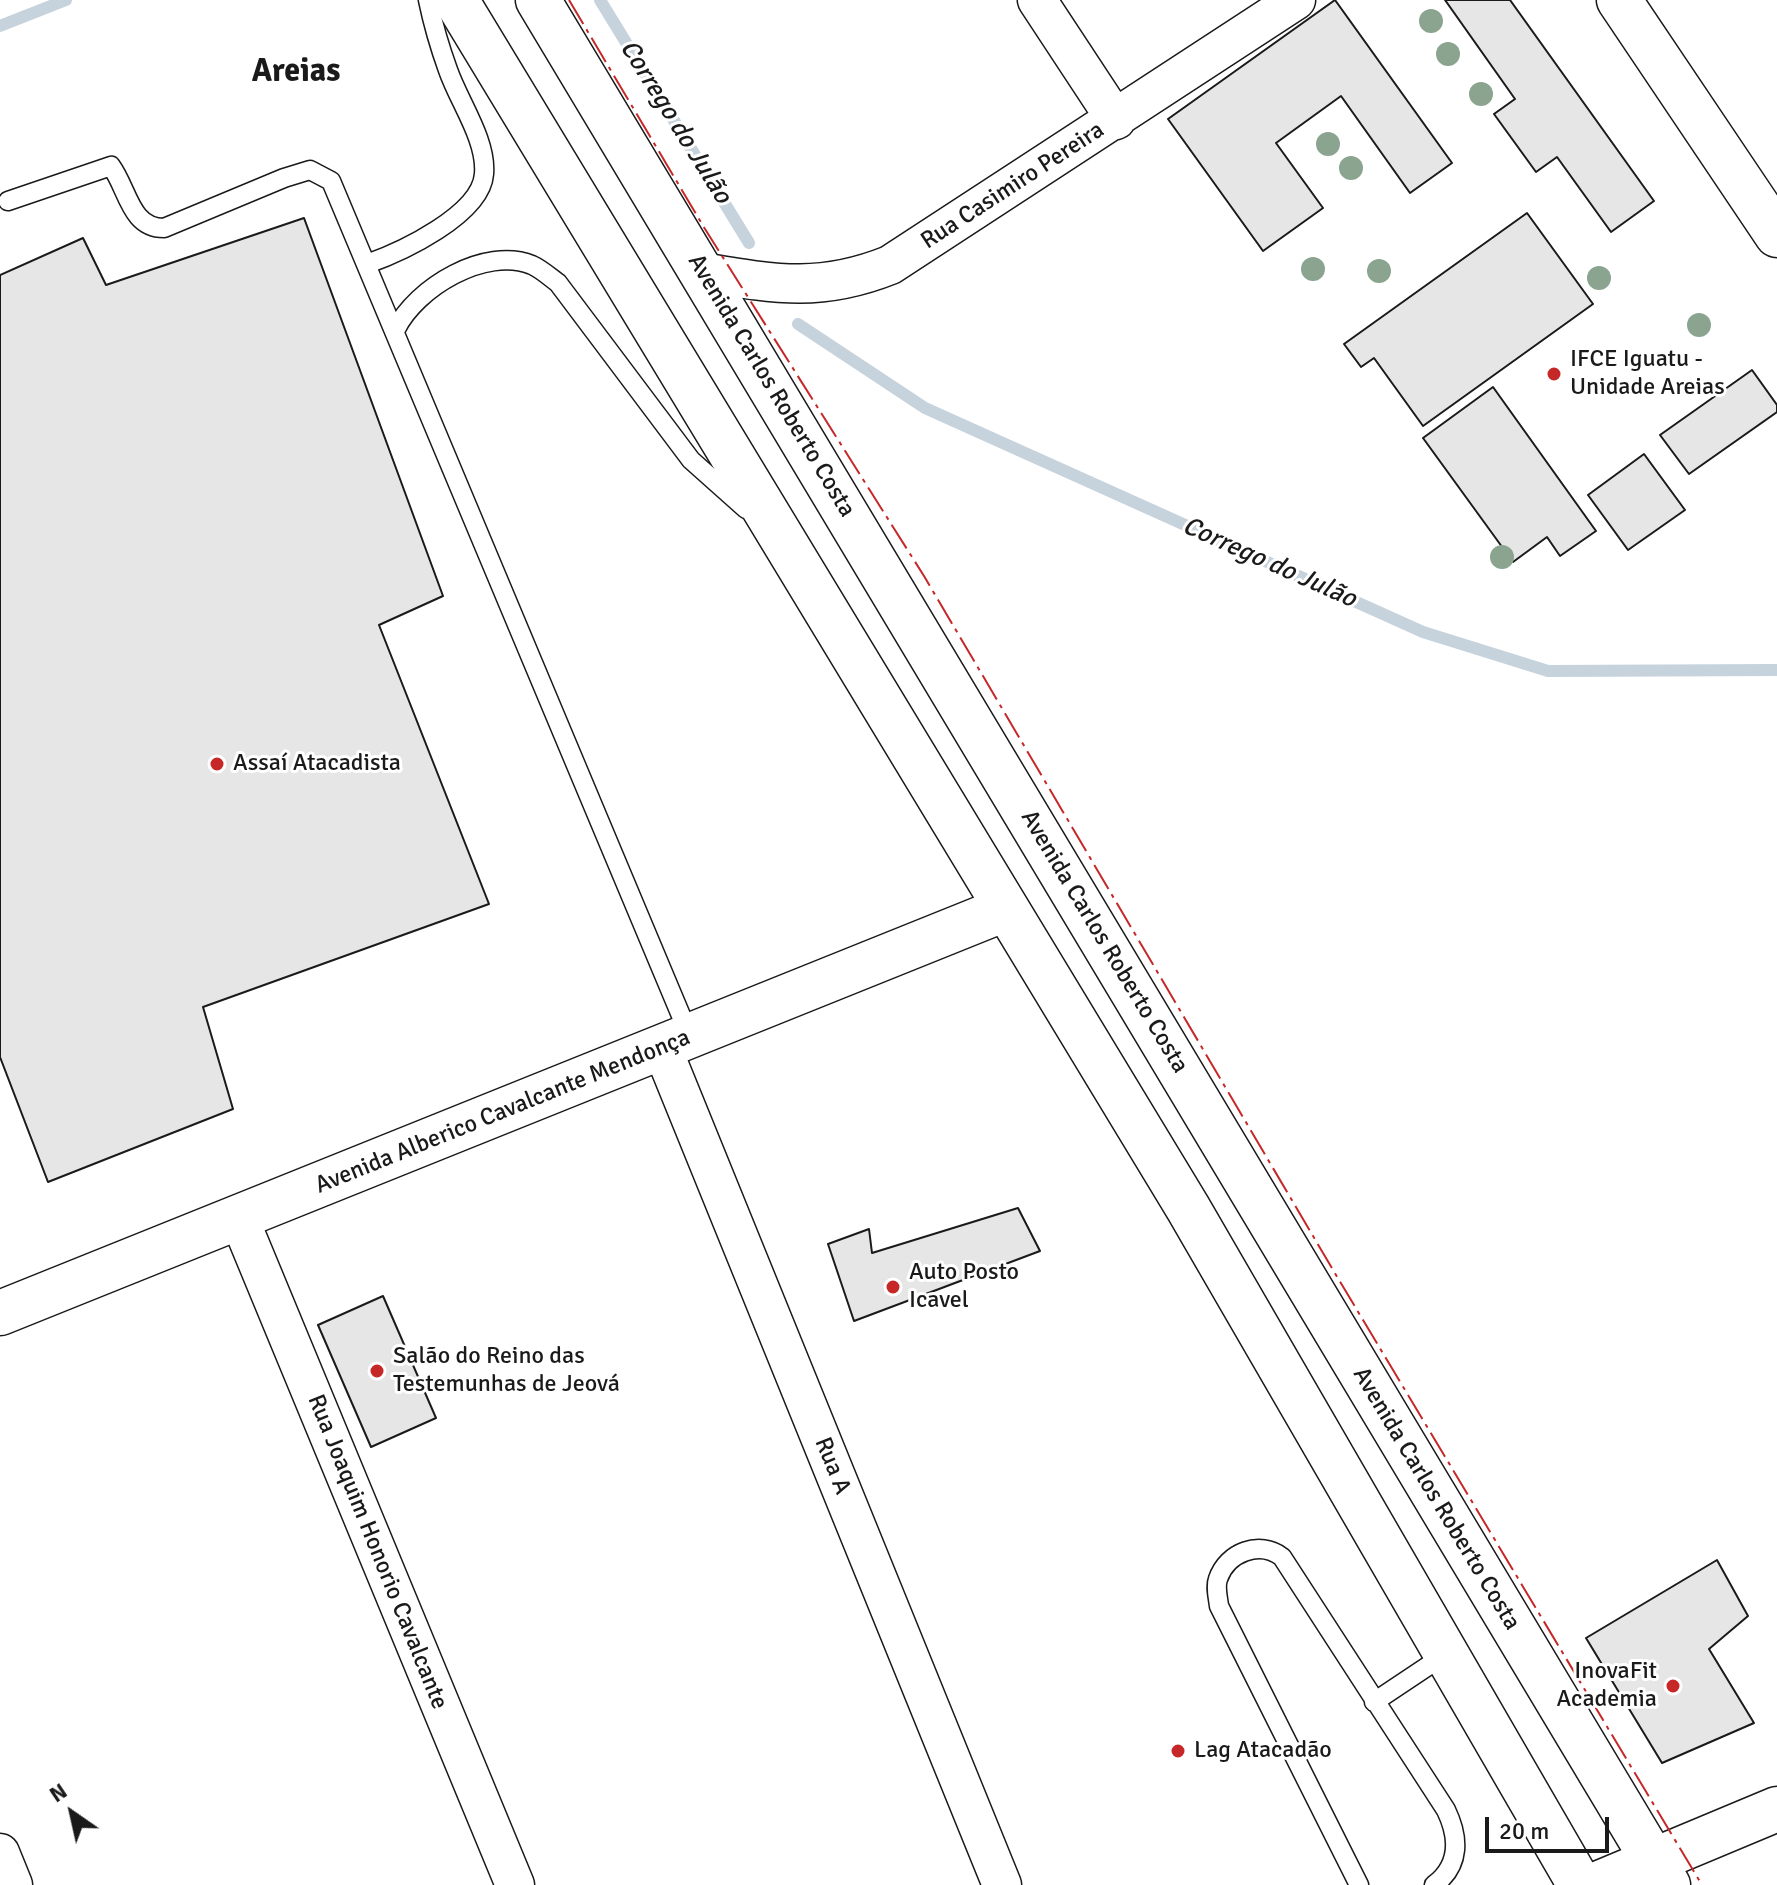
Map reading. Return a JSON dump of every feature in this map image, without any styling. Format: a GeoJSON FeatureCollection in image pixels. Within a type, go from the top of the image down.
{"type":"FeatureCollection","features":[{"type":"Feature","properties":{"kind":"main road"},"geometry":{"type":"LineString","coordinates":[[456,0],[1188,1208],[1580,1885]]}},
{"type":"Feature","properties":{"kind":"main road","name":"Avenida Carlos Roberto Costa"},"geometry":{"type":"LineString","coordinates":[[538,0],[1660,1872]]}},
{"type":"Feature","properties":{"kind":"main road"},"geometry":{"type":"LineString","coordinates":[[1619,0],[1777,235]]}},
{"type":"Feature","properties":{"kind":"main road","name":"Avenida Alberico Cavalcante Mendonça"},"geometry":{"type":"LineString","coordinates":[[0,1313],[1005,909]]}},
{"type":"Feature","properties":{"kind":"main road"},"geometry":{"type":"LineString","coordinates":[[1595,1885],[1660,1872],[1777,1809]]}},
{"type":"Feature","properties":{"kind":"street"},"geometry":{"type":"LineString","coordinates":[[1037,0],[1116,120]]}},
{"type":"Feature","properties":{"kind":"street","name":"Rua Casimiro Pereira"},"geometry":{"type":"LineString","coordinates":[[702,272],[800,286],[860,277],[890,265],[1296,0]]}},
{"type":"Feature","properties":{"kind":"street","name":"Rua A"},"geometry":{"type":"LineString","coordinates":[[676,1042],[1002,1885]]}},
{"type":"Feature","properties":{"kind":"street","name":"Rua Joaquim Honorio Cavalcante"},"geometry":{"type":"LineString","coordinates":[[239,1218],[515,1885]]}},
{"type":"Feature","properties":{"kind":"street"},"geometry":{"type":"LineString","coordinates":[[0,1853],[13,1885]]}},
{"type":"Feature","properties":{"kind":"lane"},"geometry":{"type":"LineString","coordinates":[[367,264],[402,252],[470,205],[484,175],[478,141],[448,71],[428,0]]}},
{"type":"Feature","properties":{"kind":"lane"},"geometry":{"type":"LineString","coordinates":[[8,201],[111,166],[137,218],[150,228],[164,228],[310,170],[331,181],[396,329],[676,1042]]}},
{"type":"Feature","properties":{"kind":"lane"},"geometry":{"type":"LineString","coordinates":[[396,329],[405,310],[460,273],[493,260],[532,265],[558,283],[691,460],[782,541]]}},
{"type":"Feature","properties":{"kind":"lane"},"geometry":{"type":"LineString","coordinates":[[1359,1885],[1219,1606],[1216,1582],[1223,1568],[1240,1554],[1254,1548],[1271,1549],[1282,1557],[1446,1810],[1455,1829],[1457,1848],[1452,1862],[1434,1885]]}},
{"type":"Feature","properties":{"kind":"lane"},"geometry":{"type":"LineString","coordinates":[[1374,1702],[1446,1654]]}},
{"type":"Feature","properties":{"kind":"building"},"geometry":{"type":"Polygon","coordinates":[[[1335,0],[1452,163],[1410,193],[1341,96],[1276,143],[1323,208],[1263,251],[1168,119],[1335,0]]]}},
{"type":"Feature","properties":{"kind":"building"},"geometry":{"type":"Polygon","coordinates":[[[1445,0],[1510,0],[1654,201],[1611,232],[1557,157],[1536,172],[1494,114],[1515,99],[1445,0]]]}},
{"type":"Feature","properties":{"kind":"building"},"geometry":{"type":"Polygon","coordinates":[[[1527,213],[1593,304],[1423,426],[1374,358],[1361,367],[1344,344],[1527,213]]]}},
{"type":"Feature","properties":{"kind":"building","name":"Assaí Atacadista"},"geometry":{"type":"Polygon","coordinates":[[[304,218],[443,596],[379,625],[489,904],[203,1007],[233,1109],[48,1182],[0,1057],[0,275],[83,238],[106,285],[304,218]]]}},
{"type":"Feature","properties":{"kind":"building"},"geometry":{"type":"Polygon","coordinates":[[[1752,370],[1777,405],[1777,412],[1689,474],[1660,435],[1752,370]]]}},
{"type":"Feature","properties":{"kind":"building"},"geometry":{"type":"Polygon","coordinates":[[[1493,387],[1596,531],[1560,556],[1547,537],[1513,562],[1423,438],[1493,387]]]}},
{"type":"Feature","properties":{"kind":"building"},"geometry":{"type":"Polygon","coordinates":[[[1644,454],[1685,510],[1628,550],[1588,495],[1644,454]]]}},
{"type":"Feature","properties":{"kind":"building","name":"Auto Posto Icavel"},"geometry":{"type":"Polygon","coordinates":[[[1018,1208],[1040,1251],[854,1321],[828,1244],[869,1229],[872,1253],[1018,1208]]]}},
{"type":"Feature","properties":{"kind":"building","name":"Salão do Reino das Testemunhas de Jeová"},"geometry":{"type":"Polygon","coordinates":[[[383,1296],[436,1418],[371,1447],[318,1325],[383,1296]]]}},
{"type":"Feature","properties":{"kind":"building","name":"InovaFit Academia"},"geometry":{"type":"Polygon","coordinates":[[[1717,1560],[1748,1616],[1709,1649],[1754,1723],[1662,1763],[1586,1638],[1717,1560]]]}},
{"type":"Feature","properties":{"kind":"waterway","name":"Corrego do Julão"},"geometry":{"type":"LineString","coordinates":[[0,26],[66,0]]}},
{"type":"Feature","properties":{"kind":"waterway","name":"Corrego do Julão"},"geometry":{"type":"LineString","coordinates":[[600,0],[749,243]]}},
{"type":"Feature","properties":{"kind":"waterway","name":"Corrego do Julão"},"geometry":{"type":"LineString","coordinates":[[798,324],[925,408],[1423,632],[1548,671],[1777,670]]}},
{"type":"Feature","properties":{"kind":"power"},"geometry":{"type":"LineString","coordinates":[[569,0],[705,229],[924,576],[1336,1275],[1702,1885]]}},
{"type":"Feature","properties":{"kind":"place","name":"IFCE Iguatu - Unidade Areias"},"geometry":{"type":"Point","coordinates":[1554,374]}},
{"type":"Feature","properties":{"kind":"place","name":"Assaí Atacadista"},"geometry":{"type":"Point","coordinates":[217,764]}},
{"type":"Feature","properties":{"kind":"place","name":"Auto Posto Icavel"},"geometry":{"type":"Point","coordinates":[893,1287]}},
{"type":"Feature","properties":{"kind":"place","name":"Salão do Reino das Testemunhas de Jeová"},"geometry":{"type":"Point","coordinates":[377,1371]}},
{"type":"Feature","properties":{"kind":"place","name":"InovaFit Academia"},"geometry":{"type":"Point","coordinates":[1673,1686]}},
{"type":"Feature","properties":{"kind":"place","name":"Lag Atacadão"},"geometry":{"type":"Point","coordinates":[1178,1751]}},
{"type":"Feature","properties":{"kind":"district","name":"Areias"},"geometry":{"type":"Point","coordinates":[296,73]}}]}
